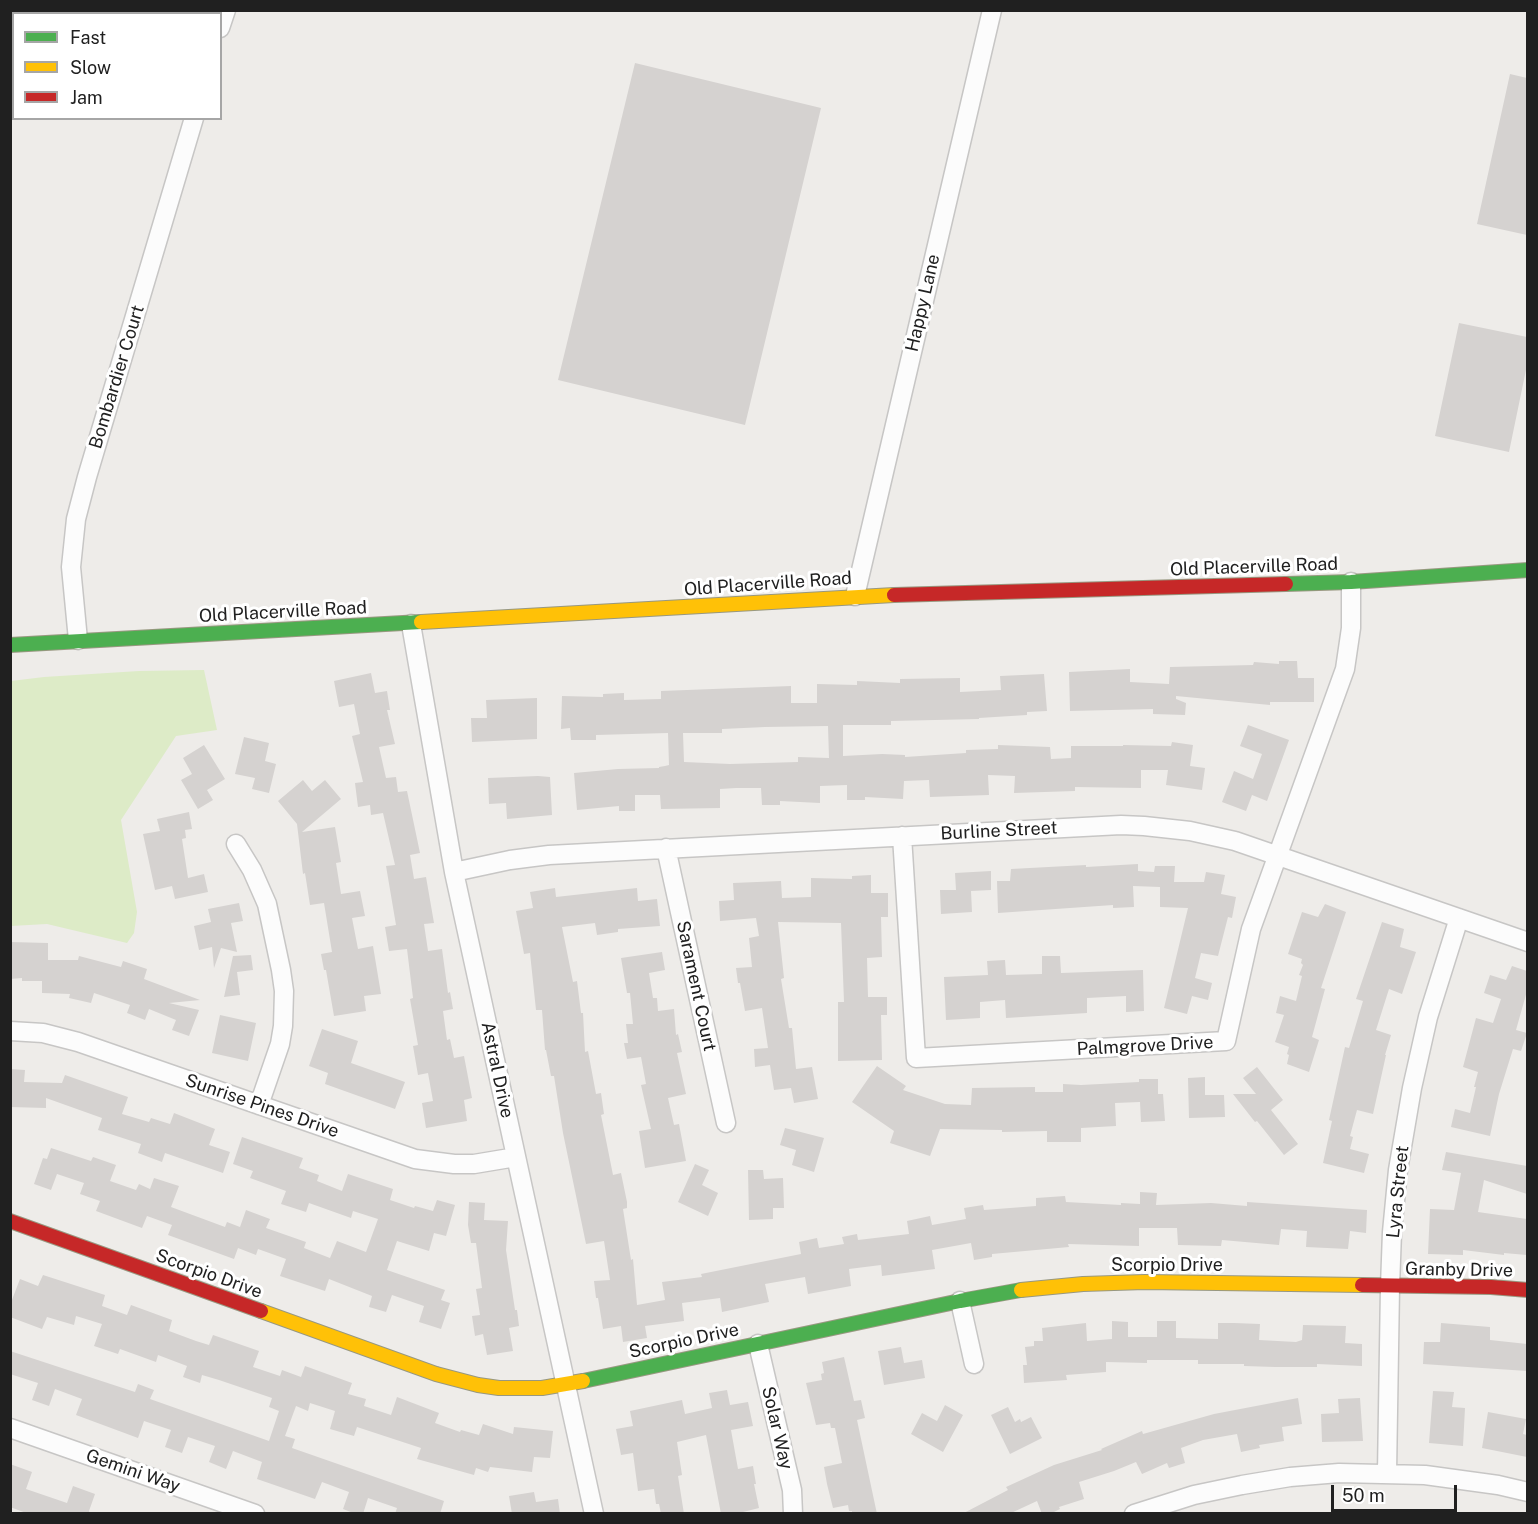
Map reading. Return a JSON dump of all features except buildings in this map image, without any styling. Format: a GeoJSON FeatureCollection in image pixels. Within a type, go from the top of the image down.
{"type":"FeatureCollection","features":[{"type":"Feature","properties":{"kind":"street","name":"Happy Lane"},"geometry":{"type":"LineString","coordinates":[[855,596],[992,10]]}},
{"type":"Feature","properties":{"kind":"street","name":"Bombardier Court"},"geometry":{"type":"LineString","coordinates":[[78,640],[71,567],[76,519],[193,120]]}},
{"type":"Feature","properties":{"kind":"street","name":"Old Placerville Road"},"geometry":{"type":"LineString","coordinates":[[10,645],[411,624],[855,596],[1351,582],[1527,570]]}},
{"type":"Feature","properties":{"kind":"street","name":"Palmgrove Drive"},"geometry":{"type":"LineString","coordinates":[[902,836],[916,1058],[1226,1041],[1251,930],[1345,669],[1351,628],[1351,582]]}},
{"type":"Feature","properties":{"kind":"street","name":"Astral Drive"},"geometry":{"type":"LineString","coordinates":[[411,624],[454,872],[594,1514]]}},
{"type":"Feature","properties":{"kind":"street","name":"Burline Street"},"geometry":{"type":"LineString","coordinates":[[454,872],[528,857],[902,836],[1121,825],[1144,826],[1190,831],[1235,841],[1527,942]]}},
{"type":"Feature","properties":{"kind":"street"},"geometry":{"type":"LineString","coordinates":[[236,844],[252,870],[267,904],[284,991],[284,1017],[280,1044],[259,1105]]}},
{"type":"Feature","properties":{"kind":"street","name":"Sarament Court"},"geometry":{"type":"LineString","coordinates":[[666,849],[726,1123]]}},
{"type":"Feature","properties":{"kind":"street","name":"Lyra Street"},"geometry":{"type":"LineString","coordinates":[[1387,1473],[1390,1287],[1398,1170],[1412,1088],[1428,1017],[1459,918]]}},
{"type":"Feature","properties":{"kind":"street","name":"Sunrise Pines Drive"},"geometry":{"type":"LineString","coordinates":[[10,1031],[43,1033],[78,1042],[415,1159],[474,1164],[516,1157]]}},
{"type":"Feature","properties":{"kind":"street","name":"Scorpio Drive"},"geometry":{"type":"LineString","coordinates":[[10,1221],[446,1378],[499,1388],[542,1388],[566,1385],[960,1301],[1022,1290],[1114,1282],[1390,1287]]}},
{"type":"Feature","properties":{"kind":"street","name":"Granby Drive"},"geometry":{"type":"LineString","coordinates":[[1390,1287],[1491,1287],[1527,1290]]}},
{"type":"Feature","properties":{"kind":"street"},"geometry":{"type":"LineString","coordinates":[[960,1301],[974,1364]]}},
{"type":"Feature","properties":{"kind":"street","name":"Solar Way"},"geometry":{"type":"LineString","coordinates":[[758,1344],[792,1490],[793,1514]]}},
{"type":"Feature","properties":{"kind":"street","name":"Gemini Way"},"geometry":{"type":"LineString","coordinates":[[10,1428],[255,1514]]}},
{"type":"Feature","properties":{"kind":"street"},"geometry":{"type":"LineString","coordinates":[[1134,1514],[1194,1495],[1242,1485],[1290,1477],[1339,1473],[1387,1473],[1449,1478],[1527,1492]]}},
{"type":"Feature","properties":{"kind":"green space"},"geometry":{"type":"Polygon","coordinates":[[[204,670],[217,730],[176,736],[121,820],[137,912],[134,933],[127,943],[47,924],[11,926],[11,681],[139,671],[204,670]]]}},
{"type":"Feature","properties":{"kind":"traffic: fast"},"geometry":{"type":"LineString","coordinates":[[1286,584],[1528,570]]}},
{"type":"Feature","properties":{"kind":"traffic: fast"},"geometry":{"type":"LineString","coordinates":[[10,645],[421,622]]}},
{"type":"Feature","properties":{"kind":"traffic: fast"},"geometry":{"type":"LineString","coordinates":[[583,1381],[1021,1290]]}},
{"type":"Feature","properties":{"kind":"traffic: slow"},"geometry":{"type":"LineString","coordinates":[[421,622],[894,595]]}},
{"type":"Feature","properties":{"kind":"traffic: slow"},"geometry":{"type":"LineString","coordinates":[[1021,1290],[1083,1284],[1145,1282],[1362,1285]]}},
{"type":"Feature","properties":{"kind":"traffic: slow"},"geometry":{"type":"LineString","coordinates":[[261,1311],[436,1374],[478,1385],[499,1388],[542,1388],[583,1381]]}},
{"type":"Feature","properties":{"kind":"traffic: jam"},"geometry":{"type":"LineString","coordinates":[[894,595],[1286,584]]}},
{"type":"Feature","properties":{"kind":"traffic: jam"},"geometry":{"type":"LineString","coordinates":[[10,1221],[261,1311]]}},
{"type":"Feature","properties":{"kind":"traffic: jam"},"geometry":{"type":"LineString","coordinates":[[1362,1285],[1491,1287],[1528,1290]]}}]}
